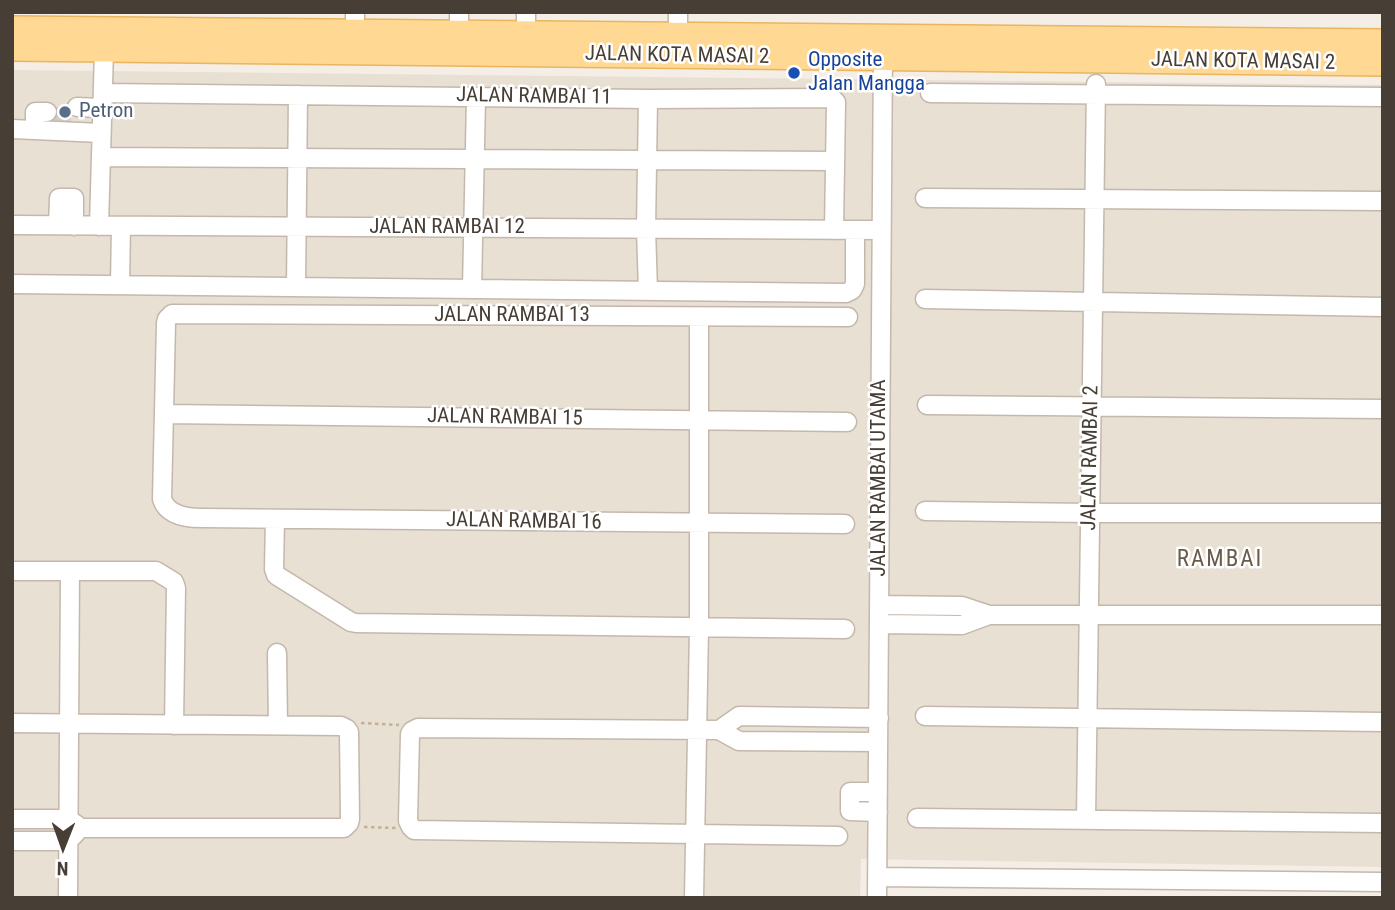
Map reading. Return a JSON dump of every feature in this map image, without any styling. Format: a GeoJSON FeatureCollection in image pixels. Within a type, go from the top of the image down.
{"type":"FeatureCollection","features":[{"type":"Feature","properties":{"kind":"main road"},"geometry":{"type":"LineString","coordinates":[[307,31],[334,17],[338,12]]}},
{"type":"Feature","properties":{"kind":"main road"},"geometry":{"type":"LineString","coordinates":[[377,12],[400,32]]}},
{"type":"Feature","properties":{"kind":"main road","name":"JALAN KOTA MASAI 2"},"geometry":{"type":"LineString","coordinates":[[12,49],[104,50],[355,32],[400,32],[459,22],[678,23],[883,47]]}},
{"type":"Feature","properties":{"kind":"main road","name":"JALAN KOTA MASAI 2"},"geometry":{"type":"LineString","coordinates":[[12,28],[355,32],[883,47],[1274,51],[1383,41]]}},
{"type":"Feature","properties":{"kind":"main road","name":"JALAN KOTA MASAI 2"},"geometry":{"type":"LineString","coordinates":[[1274,51],[1383,64]]}},
{"type":"Feature","properties":{"kind":"street","name":"JALAN RAMBAI UTAMA"},"geometry":{"type":"LineString","coordinates":[[877,898],[883,47]]}},
{"type":"Feature","properties":{"kind":"street"},"geometry":{"type":"LineString","coordinates":[[99,226],[104,50]]}},
{"type":"Feature","properties":{"kind":"street"},"geometry":{"type":"LineString","coordinates":[[929,93],[1095,90],[1383,97]]}},
{"type":"Feature","properties":{"kind":"street","name":"JALAN RAMBAI 2"},"geometry":{"type":"LineString","coordinates":[[1086,820],[1095,90]]}},
{"type":"Feature","properties":{"kind":"street"},"geometry":{"type":"LineString","coordinates":[[296,287],[298,95]]}},
{"type":"Feature","properties":{"kind":"street","name":"JALAN RAMBAI 11"},"geometry":{"type":"LineString","coordinates":[[102,113],[298,95],[832,98],[836,102],[834,230]]}},
{"type":"Feature","properties":{"kind":"street"},"geometry":{"type":"LineString","coordinates":[[472,289],[476,97]]}},
{"type":"Feature","properties":{"kind":"street"},"geometry":{"type":"LineString","coordinates":[[648,99],[648,291]]}},
{"type":"Feature","properties":{"kind":"street"},"geometry":{"type":"LineString","coordinates":[[35,130],[35,112],[51,112]]}},
{"type":"Feature","properties":{"kind":"street"},"geometry":{"type":"LineString","coordinates":[[77,112],[102,113]]}},
{"type":"Feature","properties":{"kind":"street"},"geometry":{"type":"LineString","coordinates":[[12,130],[35,130],[102,113]]}},
{"type":"Feature","properties":{"kind":"street"},"geometry":{"type":"LineString","coordinates":[[101,157],[835,161]]}},
{"type":"Feature","properties":{"kind":"street"},"geometry":{"type":"LineString","coordinates":[[925,198],[1383,201]]}},
{"type":"Feature","properties":{"kind":"street","name":"JALAN RAMBAI 12"},"geometry":{"type":"LineString","coordinates":[[12,225],[881,230]]}},
{"type":"Feature","properties":{"kind":"street"},"geometry":{"type":"LineString","coordinates":[[120,285],[121,226]]}},
{"type":"Feature","properties":{"kind":"street"},"geometry":{"type":"LineString","coordinates":[[12,284],[849,292],[855,284],[855,230]]}},
{"type":"Feature","properties":{"kind":"street"},"geometry":{"type":"LineString","coordinates":[[926,299],[1383,307]]}},
{"type":"Feature","properties":{"kind":"street","name":"JALAN RAMBAI 13"},"geometry":{"type":"LineString","coordinates":[[164,414],[166,323],[169,316],[177,313],[848,317]]}},
{"type":"Feature","properties":{"kind":"street"},"geometry":{"type":"LineString","coordinates":[[694,898],[699,628],[699,317]]}},
{"type":"Feature","properties":{"kind":"street"},"geometry":{"type":"LineString","coordinates":[[927,405],[1383,409]]}},
{"type":"Feature","properties":{"kind":"street","name":"JALAN RAMBAI 15"},"geometry":{"type":"LineString","coordinates":[[164,414],[847,422]]}},
{"type":"Feature","properties":{"kind":"street","name":"JALAN RAMBAI 16"},"geometry":{"type":"LineString","coordinates":[[164,414],[162,502],[181,516],[845,524]]}},
{"type":"Feature","properties":{"kind":"street"},"geometry":{"type":"LineString","coordinates":[[925,511],[1383,513]]}},
{"type":"Feature","properties":{"kind":"street"},"geometry":{"type":"LineString","coordinates":[[275,519],[276,575],[354,623],[845,629]]}},
{"type":"Feature","properties":{"kind":"street"},"geometry":{"type":"LineString","coordinates":[[12,571],[156,571],[174,582],[174,724]]}},
{"type":"Feature","properties":{"kind":"street"},"geometry":{"type":"LineString","coordinates":[[68,898],[72,829],[69,722],[70,572]]}},
{"type":"Feature","properties":{"kind":"street"},"geometry":{"type":"LineString","coordinates":[[879,605],[962,607],[989,615],[1383,615]]}},
{"type":"Feature","properties":{"kind":"street"},"geometry":{"type":"LineString","coordinates":[[879,624],[961,625],[989,615]]}},
{"type":"Feature","properties":{"kind":"street"},"geometry":{"type":"LineString","coordinates":[[276,653],[278,725]]}},
{"type":"Feature","properties":{"kind":"street"},"geometry":{"type":"LineString","coordinates":[[719,730],[738,716],[878,718]]}},
{"type":"Feature","properties":{"kind":"street"},"geometry":{"type":"LineString","coordinates":[[925,716],[1383,722]]}},
{"type":"Feature","properties":{"kind":"street"},"geometry":{"type":"LineString","coordinates":[[778,717],[778,741]]}},
{"type":"Feature","properties":{"kind":"street"},"geometry":{"type":"LineString","coordinates":[[12,723],[336,726],[347,729],[350,736],[350,819],[344,828],[72,829],[12,819]]}},
{"type":"Feature","properties":{"kind":"street"},"geometry":{"type":"LineString","coordinates":[[838,836],[419,830],[411,827],[408,821],[409,737],[412,731],[421,728],[719,730],[739,741],[878,742]]}},
{"type":"Feature","properties":{"kind":"street"},"geometry":{"type":"LineString","coordinates":[[878,792],[850,792],[850,811],[878,812]]}},
{"type":"Feature","properties":{"kind":"street"},"geometry":{"type":"LineString","coordinates":[[918,818],[1383,823]]}},
{"type":"Feature","properties":{"kind":"street"},"geometry":{"type":"LineString","coordinates":[[12,841],[72,829]]}},
{"type":"Feature","properties":{"kind":"street"},"geometry":{"type":"LineString","coordinates":[[877,877],[1383,882]]}},
{"type":"Feature","properties":{"kind":"path"},"geometry":{"type":"LineString","coordinates":[[356,723],[393,723]]}},
{"type":"Feature","properties":{"kind":"path"},"geometry":{"type":"LineString","coordinates":[[355,827],[394,828]]}},
{"type":"Feature","properties":{"kind":"shaded area"},"geometry":{"type":"Polygon","coordinates":[[[12,70],[1383,85],[1383,867],[861,859],[860,898],[12,898],[12,70]]]}},
{"type":"Feature","properties":{"kind":"tunnel"},"geometry":{"type":"LineString","coordinates":[[53,116],[77,117]]}},
{"type":"Feature","properties":{"kind":"place","name":"Opposite Jalan Mangga"},"geometry":{"type":"Point","coordinates":[794,73]}},
{"type":"Feature","properties":{"kind":"place","name":"Petron"},"geometry":{"type":"Point","coordinates":[65,112]}},
{"type":"Feature","properties":{"kind":"district","name":"RAMBAI"},"geometry":{"type":"Point","coordinates":[1220,560]}}]}
